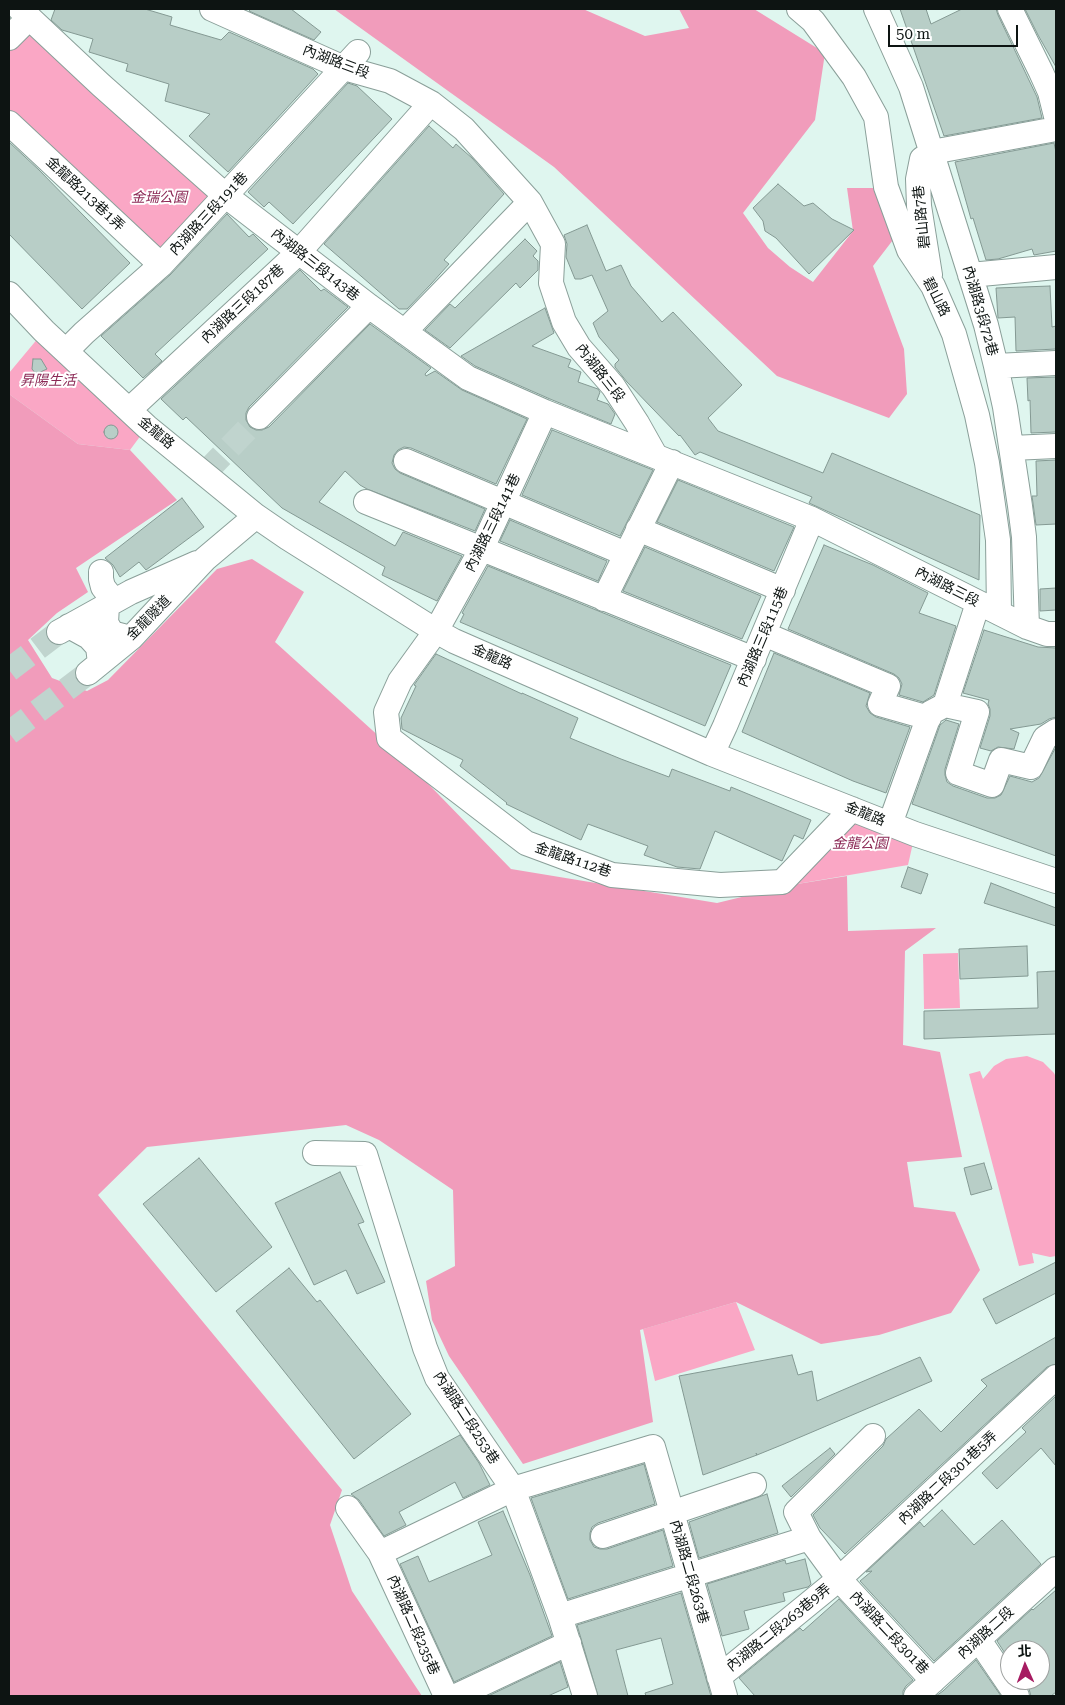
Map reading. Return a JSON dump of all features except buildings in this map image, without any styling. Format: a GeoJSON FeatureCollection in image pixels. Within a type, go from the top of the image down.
{"type":"FeatureCollection","features":[{"type":"Feature","properties":{"kind":"street","name":"內湖路三段"},"geometry":{"type":"LineString","coordinates":[[212,9],[351,60],[430,103],[464,129],[530,202],[553,244],[551,283],[564,322],[578,347],[613,386],[663,459],[812,519],[1027,627],[1047,634],[1056,634]]}},
{"type":"Feature","properties":{"kind":"street","name":"碧山路"},"geometry":{"type":"LineString","coordinates":[[799,9],[813,21],[854,77],[876,117],[886,188],[909,250],[933,286],[954,334],[977,415],[985,453],[998,540],[999,613]]}},
{"type":"Feature","properties":{"kind":"street","name":"內湖路3段72巷"},"geometry":{"type":"LineString","coordinates":[[876,9],[911,87],[986,325],[1012,448],[1024,537],[1027,627]]}},
{"type":"Feature","properties":{"kind":"street"},"geometry":{"type":"LineString","coordinates":[[1010,9],[1049,68],[1050,92],[1056,116]]}},
{"type":"Feature","properties":{"kind":"street"},"geometry":{"type":"LineString","coordinates":[[9,38],[24,14]]}},
{"type":"Feature","properties":{"kind":"street","name":"內湖路三段143巷"},"geometry":{"type":"LineString","coordinates":[[24,14],[226,196],[369,306],[468,378],[545,412],[663,459]]}},
{"type":"Feature","properties":{"kind":"street","name":"內湖路三段191巷"},"geometry":{"type":"LineString","coordinates":[[66,351],[161,265],[351,60]]}},
{"type":"Feature","properties":{"kind":"street","name":"內湖路三段187巷"},"geometry":{"type":"LineString","coordinates":[[129,410],[298,252],[430,103]]}},
{"type":"Feature","properties":{"kind":"street","name":"金龍路213巷1弄"},"geometry":{"type":"LineString","coordinates":[[9,124],[161,265]]}},
{"type":"Feature","properties":{"kind":"street"},"geometry":{"type":"LineString","coordinates":[[932,152],[1056,129]]}},
{"type":"Feature","properties":{"kind":"street","name":"碧山路7巷"},"geometry":{"type":"LineString","coordinates":[[932,152],[922,160],[918,179],[926,256],[933,286]]}},
{"type":"Feature","properties":{"kind":"street"},"geometry":{"type":"LineString","coordinates":[[404,332],[530,202]]}},
{"type":"Feature","properties":{"kind":"street"},"geometry":{"type":"LineString","coordinates":[[970,275],[1056,267]]}},
{"type":"Feature","properties":{"kind":"street","name":"金龍路"},"geometry":{"type":"LineString","coordinates":[[9,294],[129,410],[256,516],[296,544],[436,631],[463,645],[712,754],[923,837],[1056,881]]}},
{"type":"Feature","properties":{"kind":"street"},"geometry":{"type":"LineString","coordinates":[[259,417],[369,306]]}},
{"type":"Feature","properties":{"kind":"street"},"geometry":{"type":"LineString","coordinates":[[996,366],[1056,363]]}},
{"type":"Feature","properties":{"kind":"street","name":"內湖路三段141巷"},"geometry":{"type":"LineString","coordinates":[[436,631],[482,548],[545,412]]}},
{"type":"Feature","properties":{"kind":"street"},"geometry":{"type":"LineString","coordinates":[[1012,448],[1056,446]]}},
{"type":"Feature","properties":{"kind":"street"},"geometry":{"type":"LineString","coordinates":[[604,599],[638,529],[663,459]]}},
{"type":"Feature","properties":{"kind":"street"},"geometry":{"type":"LineString","coordinates":[[406,461],[626,554]]}},
{"type":"Feature","properties":{"kind":"street"},"geometry":{"type":"LineString","coordinates":[[366,502],[754,659]]}},
{"type":"Feature","properties":{"kind":"street","name":"金龍隧道"},"geometry":{"type":"LineString","coordinates":[[206,559],[131,592],[64,629],[89,637],[98,647],[94,668],[131,638],[206,559],[256,516]]}},
{"type":"Feature","properties":{"kind":"street","name":"內湖路三段115巷"},"geometry":{"type":"LineString","coordinates":[[712,754],[726,726],[812,519]]}},
{"type":"Feature","properties":{"kind":"street"},"geometry":{"type":"LineString","coordinates":[[638,529],[783,590]]}},
{"type":"Feature","properties":{"kind":"street"},"geometry":{"type":"LineString","coordinates":[[101,572],[103,587],[110,603],[106,623],[112,633],[131,638]]}},
{"type":"Feature","properties":{"kind":"street"},"geometry":{"type":"LineString","coordinates":[[890,824],[937,712],[978,603]]}},
{"type":"Feature","properties":{"kind":"street","name":"金龍路112巷"},"geometry":{"type":"LineString","coordinates":[[436,631],[400,681],[386,712],[389,738],[526,843],[612,875],[720,885],[782,882],[852,809]]}},
{"type":"Feature","properties":{"kind":"street"},"geometry":{"type":"LineString","coordinates":[[764,634],[888,686],[880,704],[937,712],[977,712],[958,773],[992,785],[1001,760],[1032,767],[1045,738],[1056,732]]}},
{"type":"Feature","properties":{"kind":"street","name":"內湖路二段253巷"},"geometry":{"type":"LineString","coordinates":[[315,1153],[365,1154],[425,1348],[437,1378],[513,1488],[560,1616],[585,1696]]}},
{"type":"Feature","properties":{"kind":"street","name":"內湖路二段301巷5弄"},"geometry":{"type":"LineString","coordinates":[[840,1579],[1056,1377]]}},
{"type":"Feature","properties":{"kind":"street","name":"內湖路二段301巷"},"geometry":{"type":"LineString","coordinates":[[874,1436],[796,1512],[809,1538],[925,1689]]}},
{"type":"Feature","properties":{"kind":"street","name":"內湖路二段263巷"},"geometry":{"type":"LineString","coordinates":[[513,1488],[653,1447],[722,1687]]}},
{"type":"Feature","properties":{"kind":"street"},"geometry":{"type":"LineString","coordinates":[[602,1536],[754,1485]]}},
{"type":"Feature","properties":{"kind":"street"},"geometry":{"type":"LineString","coordinates":[[380,1553],[513,1488]]}},
{"type":"Feature","properties":{"kind":"street","name":"內湖路二段235巷"},"geometry":{"type":"LineString","coordinates":[[348,1508],[380,1553],[446,1696]]}},
{"type":"Feature","properties":{"kind":"street"},"geometry":{"type":"LineString","coordinates":[[560,1616],[809,1538]]}},
{"type":"Feature","properties":{"kind":"street","name":"內湖路二段"},"geometry":{"type":"LineString","coordinates":[[925,1689],[1056,1569]]}},
{"type":"Feature","properties":{"kind":"street","name":"內湖路二段263巷9弄"},"geometry":{"type":"LineString","coordinates":[[722,1687],[840,1579]]}},
{"type":"Feature","properties":{"kind":"street"},"geometry":{"type":"LineString","coordinates":[[979,1640],[1017,1696]]}},
{"type":"Feature","properties":{"kind":"street"},"geometry":{"type":"LineString","coordinates":[[456,1696],[569,1643]]}},
{"type":"Feature","properties":{"kind":"green space","name":"金瑞公園"},"geometry":{"type":"Polygon","coordinates":[[[28,19],[226,196],[161,265],[9,123],[9,38],[28,19]]]}},
{"type":"Feature","properties":{"kind":"green space","name":"昇陽生活"},"geometry":{"type":"Polygon","coordinates":[[[44,331],[147,427],[130,450],[78,444],[9,394],[9,373],[44,331]]]}},
{"type":"Feature","properties":{"kind":"green space","name":"金龍公園"},"geometry":{"type":"Polygon","coordinates":[[[852,809],[915,834],[908,865],[791,885],[852,809]]]}},
{"type":"Feature","properties":{"kind":"green space"},"geometry":{"type":"Polygon","coordinates":[[[958,953],[960,1008],[924,1009],[923,954],[958,953]]]}},
{"type":"Feature","properties":{"kind":"green space"},"geometry":{"type":"Polygon","coordinates":[[[1027,1056],[1043,1062],[1056,1077],[1056,1256],[1050,1257],[1032,1253],[1034,1263],[1019,1266],[969,1074],[980,1071],[983,1079],[994,1066],[1006,1059],[1027,1056]]]}},
{"type":"Feature","properties":{"kind":"green space"},"geometry":{"type":"Polygon","coordinates":[[[736,1302],[755,1350],[655,1381],[643,1329],[736,1302]]]}},
{"type":"Feature","properties":{"kind":"shaded area"},"geometry":{"type":"Polygon","coordinates":[[[334,9],[583,9],[645,36],[689,28],[679,9],[754,9],[825,53],[815,120],[743,213],[768,248],[790,267],[813,282],[853,231],[847,188],[882,188],[896,236],[873,266],[904,349],[907,394],[889,418],[777,376],[554,167],[334,9]]]}},
{"type":"Feature","properties":{"kind":"shaded area"},"geometry":{"type":"Polygon","coordinates":[[[9,394],[78,444],[130,450],[177,500],[76,568],[88,592],[57,613],[28,640],[52,678],[87,691],[108,680],[217,569],[252,559],[304,592],[275,642],[404,759],[511,869],[717,903],[791,885],[847,876],[848,931],[936,928],[905,951],[903,1045],[940,1052],[962,1157],[907,1162],[914,1207],[955,1212],[980,1270],[951,1313],[879,1335],[821,1344],[736,1302],[640,1330],[653,1422],[523,1464],[449,1356],[432,1320],[426,1281],[455,1266],[453,1190],[379,1140],[346,1125],[147,1147],[98,1195],[342,1490],[330,1525],[352,1591],[422,1696],[9,1696],[9,394]]]}},
{"type":"Feature","properties":{"kind":"tunnel"},"geometry":{"type":"LineString","coordinates":[[205,473],[259,417]]}},
{"type":"Feature","properties":{"kind":"tunnel"},"geometry":{"type":"LineString","coordinates":[[9,670],[59,632]]}},
{"type":"Feature","properties":{"kind":"tunnel"},"geometry":{"type":"LineString","coordinates":[[9,733],[88,673]]}}]}
